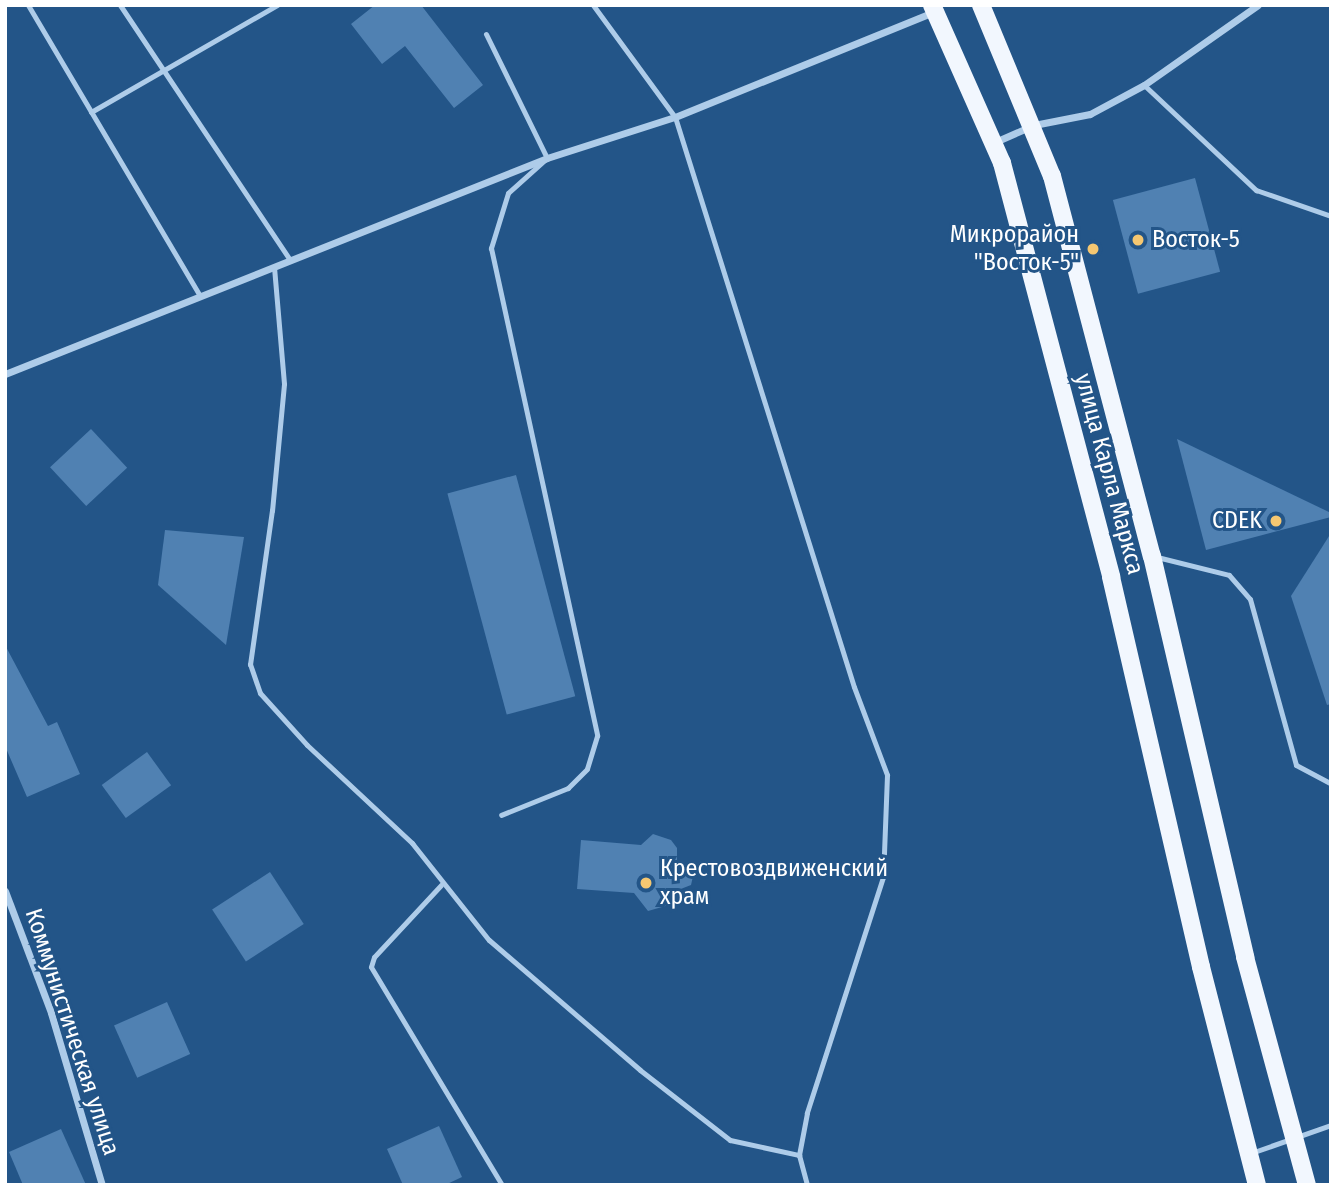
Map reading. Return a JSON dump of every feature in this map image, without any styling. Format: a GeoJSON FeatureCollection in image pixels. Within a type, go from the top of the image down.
{"type":"FeatureCollection","features":[{"type":"Feature","properties":{"kind":"main road","name":"улица Карла Маркса"},"geometry":{"type":"LineString","coordinates":[[981,5],[1034,125],[1052,176],[1152,556],[1245,957],[1297,1140]]}},
{"type":"Feature","properties":{"kind":"main road","name":"улица Карла Маркса"},"geometry":{"type":"LineString","coordinates":[[933,8],[993,142],[1111,577],[1201,967],[1257,1185]]}},
{"type":"Feature","properties":{"kind":"main road"},"geometry":{"type":"LineString","coordinates":[[1297,1140],[1307,1185]]}},
{"type":"Feature","properties":{"kind":"main road"},"geometry":{"type":"LineString","coordinates":[[1297,1140],[1319,1185]]}},
{"type":"Feature","properties":{"kind":"street"},"geometry":{"type":"LineString","coordinates":[[993,142],[1034,125],[1090,114],[1144,85],[1258,5]]}},
{"type":"Feature","properties":{"kind":"street"},"geometry":{"type":"LineString","coordinates":[[5,374],[547,158],[675,117],[933,8]]}},
{"type":"Feature","properties":{"kind":"street","name":"Коммунистическая улица"},"geometry":{"type":"LineString","coordinates":[[5,891],[51,1013],[102,1185]]}},
{"type":"Feature","properties":{"kind":"lane"},"geometry":{"type":"LineString","coordinates":[[28,5],[200,296]]}},
{"type":"Feature","properties":{"kind":"lane"},"geometry":{"type":"LineString","coordinates":[[120,5],[290,260]]}},
{"type":"Feature","properties":{"kind":"lane"},"geometry":{"type":"LineString","coordinates":[[91,112],[277,5]]}},
{"type":"Feature","properties":{"kind":"lane"},"geometry":{"type":"LineString","coordinates":[[593,5],[675,117],[854,687],[887,775],[883,877],[807,1113],[799,1156],[807,1185]]}},
{"type":"Feature","properties":{"kind":"lane"},"geometry":{"type":"LineString","coordinates":[[485,34],[547,158],[508,193],[491,248],[597,736],[587,769],[568,788],[501,815]]}},
{"type":"Feature","properties":{"kind":"lane"},"geometry":{"type":"LineString","coordinates":[[1144,85],[1256,190],[1331,216]]}},
{"type":"Feature","properties":{"kind":"lane"},"geometry":{"type":"LineString","coordinates":[[274,267],[284,384],[272,510],[250,664],[260,693],[307,745],[412,843],[441,885],[489,940],[640,1070],[730,1140],[799,1156]]}},
{"type":"Feature","properties":{"kind":"lane"},"geometry":{"type":"LineString","coordinates":[[1152,556],[1229,575],[1250,599],[1296,765],[1331,784]]}},
{"type":"Feature","properties":{"kind":"lane"},"geometry":{"type":"LineString","coordinates":[[441,885],[374,957],[371,967],[502,1185]]}},
{"type":"Feature","properties":{"kind":"lane"},"geometry":{"type":"LineString","coordinates":[[1249,1154],[1297,1140],[1331,1125]]}},
{"type":"Feature","properties":{"kind":"building"},"geometry":{"type":"Polygon","coordinates":[[[375,5],[421,5],[483,85],[454,108],[405,46],[382,64],[351,24],[375,5]]]}},
{"type":"Feature","properties":{"kind":"building"},"geometry":{"type":"Polygon","coordinates":[[[1195,178],[1220,272],[1138,294],[1113,200],[1195,178]]]}},
{"type":"Feature","properties":{"kind":"building"},"geometry":{"type":"Polygon","coordinates":[[[91,429],[127,468],[86,506],[50,467],[91,429]]]}},
{"type":"Feature","properties":{"kind":"building"},"geometry":{"type":"Polygon","coordinates":[[[1177,439],[1331,513],[1331,517],[1206,550],[1177,439]]]}},
{"type":"Feature","properties":{"kind":"building"},"geometry":{"type":"Polygon","coordinates":[[[516,475],[575,696],[507,715],[447,493],[516,475]]]}},
{"type":"Feature","properties":{"kind":"building"},"geometry":{"type":"Polygon","coordinates":[[[165,530],[244,537],[226,645],[158,585],[165,530]]]}},
{"type":"Feature","properties":{"kind":"building"},"geometry":{"type":"Polygon","coordinates":[[[1331,533],[1331,704],[1327,705],[1291,596],[1331,533]]]}},
{"type":"Feature","properties":{"kind":"building"},"geometry":{"type":"Polygon","coordinates":[[[5,645],[48,726],[57,722],[80,774],[27,797],[5,746],[5,645]]]}},
{"type":"Feature","properties":{"kind":"building"},"geometry":{"type":"Polygon","coordinates":[[[147,752],[171,785],[126,818],[102,785],[147,752]]]}},
{"type":"Feature","properties":{"kind":"building"},"geometry":{"type":"Polygon","coordinates":[[[653,834],[671,840],[677,848],[677,861],[689,865],[694,872],[691,885],[673,892],[669,905],[648,911],[634,893],[577,889],[581,840],[641,845],[653,834]]]}},
{"type":"Feature","properties":{"kind":"building"},"geometry":{"type":"Polygon","coordinates":[[[270,872],[304,924],[246,962],[212,910],[270,872]]]}},
{"type":"Feature","properties":{"kind":"building"},"geometry":{"type":"Polygon","coordinates":[[[167,1002],[190,1054],[137,1078],[114,1026],[167,1002]]]}},
{"type":"Feature","properties":{"kind":"building"},"geometry":{"type":"Polygon","coordinates":[[[439,1126],[462,1177],[445,1185],[403,1185],[387,1149],[439,1126]]]}},
{"type":"Feature","properties":{"kind":"building"},"geometry":{"type":"Polygon","coordinates":[[[61,1129],[86,1185],[23,1185],[9,1152],[61,1129]]]}},
{"type":"Feature","properties":{"kind":"place","name":"Восток-5"},"geometry":{"type":"Point","coordinates":[1138,240]}},
{"type":"Feature","properties":{"kind":"place","name":"Микрорайон \"Восток-5\""},"geometry":{"type":"Point","coordinates":[1093,249]}},
{"type":"Feature","properties":{"kind":"place","name":"CDEK"},"geometry":{"type":"Point","coordinates":[1276,521]}},
{"type":"Feature","properties":{"kind":"place","name":"Крестовоздвиженский храм"},"geometry":{"type":"Point","coordinates":[646,883]}}]}
